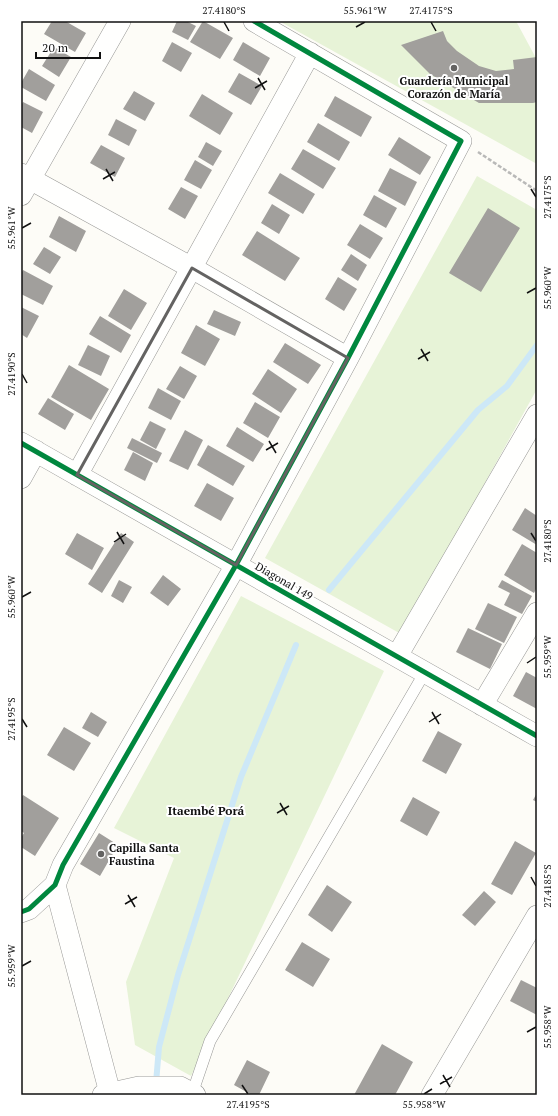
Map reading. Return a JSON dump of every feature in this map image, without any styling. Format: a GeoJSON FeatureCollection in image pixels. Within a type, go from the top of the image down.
{"type":"FeatureCollection","features":[{"type":"Feature","properties":{"kind":"street"},"geometry":{"type":"LineString","coordinates":[[120,21],[24,183],[192,268],[348,358]]}},
{"type":"Feature","properties":{"kind":"street"},"geometry":{"type":"LineString","coordinates":[[21,912],[29,909],[55,884],[67,858],[236,565],[348,358],[461,141],[254,21]]}},
{"type":"Feature","properties":{"kind":"street"},"geometry":{"type":"LineString","coordinates":[[77,475],[310,53]]}},
{"type":"Feature","properties":{"kind":"street"},"geometry":{"type":"LineString","coordinates":[[398,656],[537,415]]}},
{"type":"Feature","properties":{"kind":"street"},"geometry":{"type":"LineString","coordinates":[[21,478],[28,447]]}},
{"type":"Feature","properties":{"kind":"street","name":"Diagonal 149"},"geometry":{"type":"LineString","coordinates":[[28,447],[537,736]]}},
{"type":"Feature","properties":{"kind":"street"},"geometry":{"type":"LineString","coordinates":[[482,704],[537,613]]}},
{"type":"Feature","properties":{"kind":"street"},"geometry":{"type":"LineString","coordinates":[[55,884],[106,1094],[139,1087],[189,1092]]}},
{"type":"Feature","properties":{"kind":"street"},"geometry":{"type":"LineString","coordinates":[[432,1095],[537,916]]}},
{"type":"Feature","properties":{"kind":"lane"},"geometry":{"type":"LineString","coordinates":[[189,1092],[210,1041],[425,672]]}},
{"type":"Feature","properties":{"kind":"path"},"geometry":{"type":"LineString","coordinates":[[461,141],[537,190]]}},
{"type":"Feature","properties":{"kind":"highlighted area"},"geometry":{"type":"Polygon","coordinates":[[[192,268],[348,358],[236,565],[77,475],[192,268]]]}},
{"type":"Feature","properties":{"kind":"green space"},"geometry":{"type":"Polygon","coordinates":[[[279,21],[516,21],[537,60],[537,164],[279,21]]]}},
{"type":"Feature","properties":{"kind":"green space"},"geometry":{"type":"Polygon","coordinates":[[[477,176],[537,210],[537,389],[401,634],[265,558],[477,176]]]}},
{"type":"Feature","properties":{"kind":"green space"},"geometry":{"type":"Polygon","coordinates":[[[241,596],[384,671],[191,1076],[135,1045],[126,982],[174,858],[114,828],[241,596]]]}},
{"type":"Feature","properties":{"kind":"building"},"geometry":{"type":"Polygon","coordinates":[[[52,21],[65,21],[86,33],[75,52],[44,34],[52,21]]]}},
{"type":"Feature","properties":{"kind":"building"},"geometry":{"type":"Polygon","coordinates":[[[177,21],[186,21],[196,26],[188,40],[172,32],[177,21]]]}},
{"type":"Feature","properties":{"kind":"building"},"geometry":{"type":"Polygon","coordinates":[[[203,21],[233,38],[220,59],[190,42],[203,21]]]}},
{"type":"Feature","properties":{"kind":"building","name":"Guardería Municipal Corazón de María"},"geometry":{"type":"Polygon","coordinates":[[[443,31],[447,41],[457,51],[479,66],[496,71],[514,69],[513,60],[537,57],[537,102],[479,103],[430,74],[401,45],[443,31]]]}},
{"type":"Feature","properties":{"kind":"building"},"geometry":{"type":"Polygon","coordinates":[[[172,42],[192,53],[181,72],[162,61],[172,42]]]}},
{"type":"Feature","properties":{"kind":"building"},"geometry":{"type":"Polygon","coordinates":[[[243,42],[270,58],[260,76],[233,60],[243,42]]]}},
{"type":"Feature","properties":{"kind":"building"},"geometry":{"type":"Polygon","coordinates":[[[54,47],[71,57],[59,77],[42,66],[54,47]]]}},
{"type":"Feature","properties":{"kind":"building"},"geometry":{"type":"Polygon","coordinates":[[[29,69],[55,85],[46,101],[21,87],[21,83],[29,69]]]}},
{"type":"Feature","properties":{"kind":"building"},"geometry":{"type":"Polygon","coordinates":[[[239,73],[262,86],[251,105],[228,92],[239,73]]]}},
{"type":"Feature","properties":{"kind":"building"},"geometry":{"type":"Polygon","coordinates":[[[134,91],[155,103],[145,121],[123,109],[134,91]]]}},
{"type":"Feature","properties":{"kind":"building"},"geometry":{"type":"Polygon","coordinates":[[[202,94],[233,113],[220,135],[189,116],[202,94]]]}},
{"type":"Feature","properties":{"kind":"building"},"geometry":{"type":"Polygon","coordinates":[[[335,96],[372,117],[361,137],[324,116],[335,96]]]}},
{"type":"Feature","properties":{"kind":"building"},"geometry":{"type":"Polygon","coordinates":[[[23,102],[43,112],[32,133],[21,127],[21,106],[23,102]]]}},
{"type":"Feature","properties":{"kind":"building"},"geometry":{"type":"Polygon","coordinates":[[[116,119],[137,130],[129,146],[108,135],[116,119]]]}},
{"type":"Feature","properties":{"kind":"building"},"geometry":{"type":"Polygon","coordinates":[[[318,123],[350,142],[339,161],[307,142],[318,123]]]}},
{"type":"Feature","properties":{"kind":"building"},"geometry":{"type":"Polygon","coordinates":[[[399,137],[431,157],[420,175],[388,155],[399,137]]]}},
{"type":"Feature","properties":{"kind":"building"},"geometry":{"type":"Polygon","coordinates":[[[206,142],[222,151],[213,166],[198,157],[206,142]]]}},
{"type":"Feature","properties":{"kind":"building"},"geometry":{"type":"Polygon","coordinates":[[[101,145],[125,158],[115,177],[90,163],[101,145]]]}},
{"type":"Feature","properties":{"kind":"building"},"geometry":{"type":"Polygon","coordinates":[[[303,149],[336,168],[323,189],[291,169],[303,149]]]}},
{"type":"Feature","properties":{"kind":"building"},"geometry":{"type":"Polygon","coordinates":[[[195,160],[212,170],[201,189],[184,180],[195,160]]]}},
{"type":"Feature","properties":{"kind":"building"},"geometry":{"type":"Polygon","coordinates":[[[390,168],[417,182],[405,206],[378,191],[390,168]]]}},
{"type":"Feature","properties":{"kind":"building"},"geometry":{"type":"Polygon","coordinates":[[[280,173],[315,194],[303,214],[268,193],[280,173]]]}},
{"type":"Feature","properties":{"kind":"building"},"geometry":{"type":"Polygon","coordinates":[[[181,187],[198,196],[185,219],[168,209],[181,187]]]}},
{"type":"Feature","properties":{"kind":"building"},"geometry":{"type":"Polygon","coordinates":[[[374,195],[397,208],[386,228],[363,215],[374,195]]]}},
{"type":"Feature","properties":{"kind":"building"},"geometry":{"type":"Polygon","coordinates":[[[272,204],[290,215],[279,234],[261,223],[272,204]]]}},
{"type":"Feature","properties":{"kind":"building"},"geometry":{"type":"Polygon","coordinates":[[[488,208],[520,228],[481,292],[449,273],[488,208]]]}},
{"type":"Feature","properties":{"kind":"building"},"geometry":{"type":"Polygon","coordinates":[[[59,216],[86,231],[76,252],[49,237],[59,216]]]}},
{"type":"Feature","properties":{"kind":"building"},"geometry":{"type":"Polygon","coordinates":[[[360,224],[383,238],[370,259],[347,245],[360,224]]]}},
{"type":"Feature","properties":{"kind":"building"},"geometry":{"type":"Polygon","coordinates":[[[257,231],[300,258],[285,281],[242,255],[257,231]]]}},
{"type":"Feature","properties":{"kind":"building"},"geometry":{"type":"Polygon","coordinates":[[[44,247],[61,257],[50,274],[33,264],[44,247]]]}},
{"type":"Feature","properties":{"kind":"building"},"geometry":{"type":"Polygon","coordinates":[[[351,254],[367,265],[358,281],[341,270],[351,254]]]}},
{"type":"Feature","properties":{"kind":"building"},"geometry":{"type":"Polygon","coordinates":[[[23,270],[53,286],[43,305],[21,294],[21,274],[23,270]]]}},
{"type":"Feature","properties":{"kind":"building"},"geometry":{"type":"Polygon","coordinates":[[[338,277],[357,289],[344,311],[325,299],[338,277]]]}},
{"type":"Feature","properties":{"kind":"building"},"geometry":{"type":"Polygon","coordinates":[[[124,289],[147,303],[131,330],[108,316],[124,289]]]}},
{"type":"Feature","properties":{"kind":"building"},"geometry":{"type":"Polygon","coordinates":[[[21,307],[39,316],[27,338],[21,334],[21,307]]]}},
{"type":"Feature","properties":{"kind":"building"},"geometry":{"type":"Polygon","coordinates":[[[214,310],[241,322],[235,336],[207,324],[214,310]]]}},
{"type":"Feature","properties":{"kind":"building"},"geometry":{"type":"Polygon","coordinates":[[[100,316],[131,335],[121,353],[89,334],[100,316]]]}},
{"type":"Feature","properties":{"kind":"building"},"geometry":{"type":"Polygon","coordinates":[[[196,325],[220,339],[205,366],[181,353],[196,325]]]}},
{"type":"Feature","properties":{"kind":"building"},"geometry":{"type":"Polygon","coordinates":[[[285,343],[321,365],[308,384],[273,362],[285,343]]]}},
{"type":"Feature","properties":{"kind":"building"},"geometry":{"type":"Polygon","coordinates":[[[88,345],[110,356],[101,376],[78,365],[88,345]]]}},
{"type":"Feature","properties":{"kind":"building"},"geometry":{"type":"Polygon","coordinates":[[[69,365],[109,389],[91,420],[51,397],[69,365]]]}},
{"type":"Feature","properties":{"kind":"building"},"geometry":{"type":"Polygon","coordinates":[[[180,366],[197,376],[184,399],[166,389],[180,366]]]}},
{"type":"Feature","properties":{"kind":"building"},"geometry":{"type":"Polygon","coordinates":[[[268,369],[297,389],[281,413],[252,394],[268,369]]]}},
{"type":"Feature","properties":{"kind":"building"},"geometry":{"type":"Polygon","coordinates":[[[158,388],[181,401],[171,420],[148,408],[158,388]]]}},
{"type":"Feature","properties":{"kind":"building"},"geometry":{"type":"Polygon","coordinates":[[[48,398],[74,414],[65,430],[38,414],[48,398]]]}},
{"type":"Feature","properties":{"kind":"building"},"geometry":{"type":"Polygon","coordinates":[[[255,402],[280,417],[268,438],[243,423],[255,402]]]}},
{"type":"Feature","properties":{"kind":"building"},"geometry":{"type":"Polygon","coordinates":[[[150,421],[166,429],[156,449],[140,440],[150,421]]]}},
{"type":"Feature","properties":{"kind":"building"},"geometry":{"type":"Polygon","coordinates":[[[237,427],[264,444],[253,462],[226,446],[237,427]]]}},
{"type":"Feature","properties":{"kind":"building"},"geometry":{"type":"Polygon","coordinates":[[[185,430],[203,440],[188,470],[169,461],[185,430]]]}},
{"type":"Feature","properties":{"kind":"building"},"geometry":{"type":"Polygon","coordinates":[[[132,438],[162,453],[157,463],[127,448],[132,438]]]}},
{"type":"Feature","properties":{"kind":"building"},"geometry":{"type":"Polygon","coordinates":[[[208,445],[245,466],[233,486],[197,465],[208,445]]]}},
{"type":"Feature","properties":{"kind":"building"},"geometry":{"type":"Polygon","coordinates":[[[133,452],[153,463],[145,481],[124,470],[133,452]]]}},
{"type":"Feature","properties":{"kind":"building"},"geometry":{"type":"Polygon","coordinates":[[[207,483],[234,498],[221,521],[194,506],[207,483]]]}},
{"type":"Feature","properties":{"kind":"building"},"geometry":{"type":"Polygon","coordinates":[[[525,508],[537,516],[537,545],[512,530],[525,508]]]}},
{"type":"Feature","properties":{"kind":"building"},"geometry":{"type":"Polygon","coordinates":[[[77,533],[104,548],[92,570],[65,554],[77,533]]]}},
{"type":"Feature","properties":{"kind":"building"},"geometry":{"type":"Polygon","coordinates":[[[121,533],[134,542],[102,593],[88,584],[121,533]]]}},
{"type":"Feature","properties":{"kind":"building"},"geometry":{"type":"Polygon","coordinates":[[[522,544],[537,553],[537,587],[534,593],[504,575],[522,544]]]}},
{"type":"Feature","properties":{"kind":"building"},"geometry":{"type":"Polygon","coordinates":[[[163,575],[181,589],[168,606],[150,593],[163,575]]]}},
{"type":"Feature","properties":{"kind":"building"},"geometry":{"type":"Polygon","coordinates":[[[119,580],[132,587],[123,603],[111,596],[119,580]]]}},
{"type":"Feature","properties":{"kind":"building"},"geometry":{"type":"Polygon","coordinates":[[[502,580],[532,596],[522,614],[504,605],[510,593],[498,587],[502,580]]]}},
{"type":"Feature","properties":{"kind":"building"},"geometry":{"type":"Polygon","coordinates":[[[488,603],[517,617],[504,643],[475,629],[488,603]]]}},
{"type":"Feature","properties":{"kind":"building"},"geometry":{"type":"Polygon","coordinates":[[[468,628],[502,644],[490,669],[456,652],[468,628]]]}},
{"type":"Feature","properties":{"kind":"building"},"geometry":{"type":"Polygon","coordinates":[[[526,672],[537,678],[537,709],[513,696],[526,672]]]}},
{"type":"Feature","properties":{"kind":"building"},"geometry":{"type":"Polygon","coordinates":[[[91,712],[107,722],[98,737],[82,728],[91,712]]]}},
{"type":"Feature","properties":{"kind":"building"},"geometry":{"type":"Polygon","coordinates":[[[64,727],[91,743],[74,771],[47,755],[64,727]]]}},
{"type":"Feature","properties":{"kind":"building"},"geometry":{"type":"Polygon","coordinates":[[[438,731],[462,744],[446,774],[422,761],[438,731]]]}},
{"type":"Feature","properties":{"kind":"building"},"geometry":{"type":"Polygon","coordinates":[[[537,793],[537,802],[533,800],[537,793]]]}},
{"type":"Feature","properties":{"kind":"building"},"geometry":{"type":"Polygon","coordinates":[[[23,795],[59,818],[35,856],[21,847],[21,838],[24,833],[21,831],[21,798],[23,795]]]}},
{"type":"Feature","properties":{"kind":"building"},"geometry":{"type":"Polygon","coordinates":[[[413,797],[440,812],[427,836],[400,821],[413,797]]]}},
{"type":"Feature","properties":{"kind":"building"},"geometry":{"type":"Polygon","coordinates":[[[99,833],[118,845],[100,876],[80,864],[99,833]]]}},
{"type":"Feature","properties":{"kind":"building"},"geometry":{"type":"Polygon","coordinates":[[[515,841],[536,853],[512,895],[491,884],[515,841]]]}},
{"type":"Feature","properties":{"kind":"building"},"geometry":{"type":"Polygon","coordinates":[[[327,885],[352,902],[332,932],[308,915],[327,885]]]}},
{"type":"Feature","properties":{"kind":"building"},"geometry":{"type":"Polygon","coordinates":[[[484,891],[496,902],[475,926],[462,915],[484,891]]]}},
{"type":"Feature","properties":{"kind":"building"},"geometry":{"type":"Polygon","coordinates":[[[302,942],[330,959],[313,987],[285,970],[302,942]]]}},
{"type":"Feature","properties":{"kind":"building"},"geometry":{"type":"Polygon","coordinates":[[[521,980],[537,988],[537,1015],[510,1001],[521,980]]]}},
{"type":"Feature","properties":{"kind":"building"},"geometry":{"type":"Polygon","coordinates":[[[382,1044],[413,1062],[395,1095],[354,1095],[382,1044]]]}},
{"type":"Feature","properties":{"kind":"building"},"geometry":{"type":"Polygon","coordinates":[[[247,1060],[270,1072],[259,1095],[252,1095],[234,1085],[247,1060]]]}},
{"type":"Feature","properties":{"kind":"waterway"},"geometry":{"type":"LineString","coordinates":[[329,590],[478,410],[507,386],[537,345]]}},
{"type":"Feature","properties":{"kind":"waterway"},"geometry":{"type":"LineString","coordinates":[[156,1083],[159,1047],[178,975],[241,777],[296,645]]}},
{"type":"Feature","properties":{"kind":"cycle path"},"geometry":{"type":"LineString","coordinates":[[21,912],[29,909],[55,885],[63,865],[236,565],[348,358],[461,141],[254,21]]}},
{"type":"Feature","properties":{"kind":"cycle path"},"geometry":{"type":"LineString","coordinates":[[21,443],[537,736]]}},
{"type":"Feature","properties":{"kind":"place","name":"Guardería Municipal Corazón de María"},"geometry":{"type":"Point","coordinates":[454,68]}},
{"type":"Feature","properties":{"kind":"place","name":"Capilla Santa Faustina"},"geometry":{"type":"Point","coordinates":[101,854]}},
{"type":"Feature","properties":{"kind":"district","name":"Itaembé Porá"},"geometry":{"type":"Point","coordinates":[206,810]}}]}
